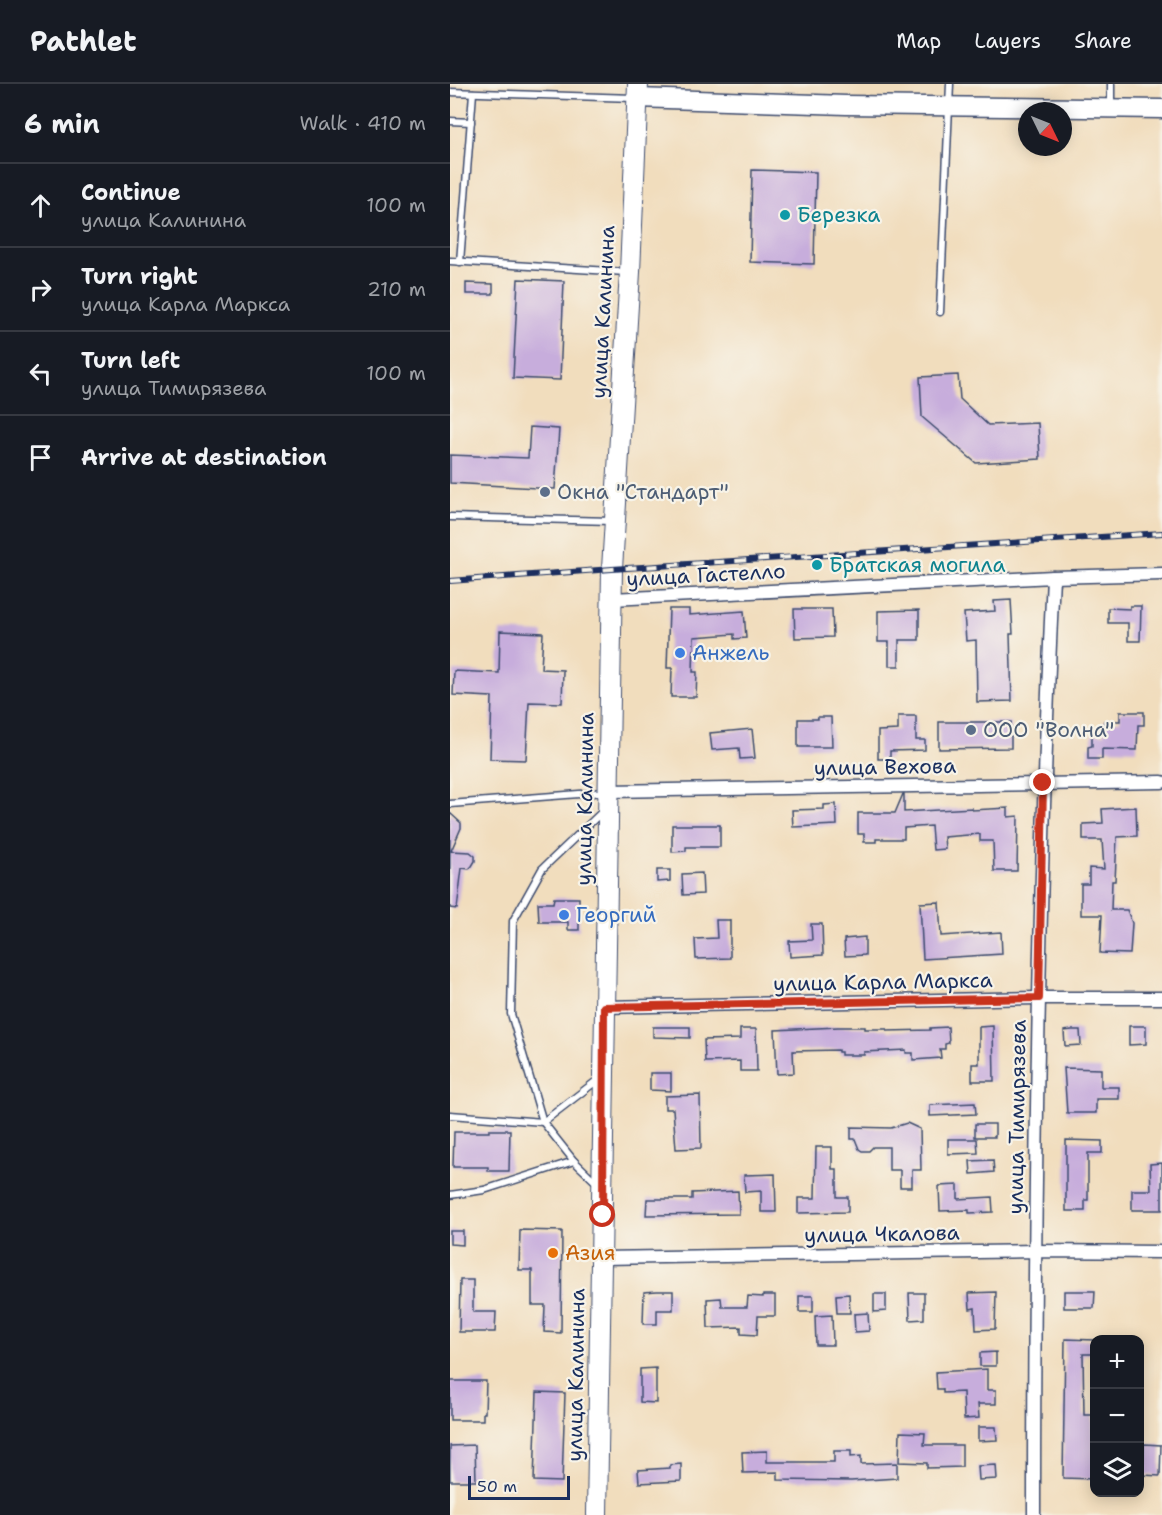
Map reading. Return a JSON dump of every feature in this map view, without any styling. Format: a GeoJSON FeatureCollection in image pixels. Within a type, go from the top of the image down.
{"type":"FeatureCollection","features":[{"type":"Feature","properties":{"kind":"main road"},"geometry":{"type":"LineString","coordinates":[[637,91],[834,105],[1162,109]]}},
{"type":"Feature","properties":{"kind":"main road","name":"улица Калинина"},"geometry":{"type":"LineString","coordinates":[[597,1515],[612,599],[630,272],[637,91]]}},
{"type":"Feature","properties":{"kind":"street","name":"улица Гастелло"},"geometry":{"type":"LineString","coordinates":[[612,599],[1053,577],[1162,574]]}},
{"type":"Feature","properties":{"kind":"street","name":"улица Тимирязева"},"geometry":{"type":"LineString","coordinates":[[1034,1515],[1034,1251],[1043,783],[1053,577]]}},
{"type":"Feature","properties":{"kind":"street","name":"улица Вехова"},"geometry":{"type":"LineString","coordinates":[[609,798],[1043,783],[1162,782]]}},
{"type":"Feature","properties":{"kind":"street","name":"улица Карла Маркса"},"geometry":{"type":"LineString","coordinates":[[604,1007],[1039,998],[1162,998]]}},
{"type":"Feature","properties":{"kind":"street","name":"улица Чкалова"},"geometry":{"type":"LineString","coordinates":[[602,1258],[1034,1251],[1162,1252]]}},
{"type":"Feature","properties":{"kind":"lane"},"geometry":{"type":"LineString","coordinates":[[940,312],[950,84]]}},
{"type":"Feature","properties":{"kind":"lane"},"geometry":{"type":"LineString","coordinates":[[1110,109],[1111,84]]}},
{"type":"Feature","properties":{"kind":"lane"},"geometry":{"type":"LineString","coordinates":[[450,92],[637,91]]}},
{"type":"Feature","properties":{"kind":"lane"},"geometry":{"type":"LineString","coordinates":[[460,262],[473,93]]}},
{"type":"Feature","properties":{"kind":"lane"},"geometry":{"type":"LineString","coordinates":[[450,121],[471,122]]}},
{"type":"Feature","properties":{"kind":"lane"},"geometry":{"type":"LineString","coordinates":[[450,261],[630,272]]}},
{"type":"Feature","properties":{"kind":"lane"},"geometry":{"type":"LineString","coordinates":[[450,516],[615,521]]}},
{"type":"Feature","properties":{"kind":"lane"},"geometry":{"type":"LineString","coordinates":[[450,804],[609,798]]}},
{"type":"Feature","properties":{"kind":"lane"},"geometry":{"type":"LineString","coordinates":[[603,1189],[574,1161],[543,1122],[512,1014],[513,921],[542,868],[609,798]]}},
{"type":"Feature","properties":{"kind":"lane"},"geometry":{"type":"LineString","coordinates":[[450,1115],[543,1122],[604,1074]]}},
{"type":"Feature","properties":{"kind":"lane"},"geometry":{"type":"LineString","coordinates":[[450,1195],[484,1190],[574,1161]]}},
{"type":"Feature","properties":{"kind":"building"},"geometry":{"type":"Polygon","coordinates":[[[752,170],[816,172],[814,264],[750,262],[752,170]]]}},
{"type":"Feature","properties":{"kind":"building"},"geometry":{"type":"Polygon","coordinates":[[[518,279],[564,281],[560,380],[513,378],[518,279]]]}},
{"type":"Feature","properties":{"kind":"building"},"geometry":{"type":"Polygon","coordinates":[[[466,283],[493,284],[493,294],[466,294],[466,283]]]}},
{"type":"Feature","properties":{"kind":"building"},"geometry":{"type":"Polygon","coordinates":[[[958,375],[960,399],[988,425],[1038,423],[1040,459],[976,463],[922,417],[920,377],[958,375]]]}},
{"type":"Feature","properties":{"kind":"building"},"geometry":{"type":"Polygon","coordinates":[[[530,427],[559,429],[555,489],[450,483],[450,455],[528,458],[530,427]]]}},
{"type":"Feature","properties":{"kind":"building"},"geometry":{"type":"Polygon","coordinates":[[[1011,600],[1012,701],[977,702],[976,640],[966,641],[964,613],[995,611],[994,601],[1011,600]]]}},
{"type":"Feature","properties":{"kind":"building"},"geometry":{"type":"Polygon","coordinates":[[[1130,606],[1141,606],[1140,641],[1128,641],[1128,623],[1108,623],[1108,608],[1130,609],[1130,606]]]}},
{"type":"Feature","properties":{"kind":"building"},"geometry":{"type":"Polygon","coordinates":[[[669,609],[689,609],[689,615],[744,611],[746,638],[734,639],[734,634],[694,637],[693,672],[697,672],[696,697],[671,697],[672,668],[667,668],[669,609]]]}},
{"type":"Feature","properties":{"kind":"building"},"geometry":{"type":"Polygon","coordinates":[[[794,609],[832,609],[833,637],[795,638],[794,609]]]}},
{"type":"Feature","properties":{"kind":"building"},"geometry":{"type":"Polygon","coordinates":[[[919,610],[919,640],[899,640],[899,666],[889,666],[889,642],[878,642],[878,611],[919,610]]]}},
{"type":"Feature","properties":{"kind":"building"},"geometry":{"type":"Polygon","coordinates":[[[500,631],[543,633],[541,669],[563,670],[562,703],[529,702],[526,760],[490,759],[492,697],[453,695],[454,671],[499,673],[500,631]]]}},
{"type":"Feature","properties":{"kind":"building"},"geometry":{"type":"Polygon","coordinates":[[[1120,712],[1144,712],[1144,725],[1138,725],[1137,750],[1102,749],[1102,759],[1088,759],[1088,747],[1092,746],[1092,734],[1104,734],[1104,721],[1120,721],[1120,712]]]}},
{"type":"Feature","properties":{"kind":"building"},"geometry":{"type":"Polygon","coordinates":[[[898,716],[916,716],[916,740],[925,740],[925,750],[890,751],[890,759],[878,759],[878,731],[898,730],[898,716]]]}},
{"type":"Feature","properties":{"kind":"building"},"geometry":{"type":"Polygon","coordinates":[[[818,717],[831,717],[832,747],[798,747],[798,719],[818,719],[818,717]]]}},
{"type":"Feature","properties":{"kind":"building"},"geometry":{"type":"Polygon","coordinates":[[[939,722],[1011,722],[1011,748],[939,749],[939,722]]]}},
{"type":"Feature","properties":{"kind":"building"},"geometry":{"type":"Polygon","coordinates":[[[752,729],[755,758],[740,759],[739,748],[712,750],[710,733],[752,729]]]}},
{"type":"Feature","properties":{"kind":"building"},"geometry":{"type":"Polygon","coordinates":[[[903,794],[904,812],[1008,808],[1008,817],[1018,816],[1017,871],[994,871],[993,841],[980,841],[980,834],[944,837],[945,849],[933,850],[931,826],[904,828],[904,839],[876,839],[876,842],[864,842],[864,834],[858,834],[858,813],[895,813],[903,794]]]}},
{"type":"Feature","properties":{"kind":"building"},"geometry":{"type":"Polygon","coordinates":[[[836,804],[837,825],[793,827],[792,810],[824,809],[824,805],[836,804]]]}},
{"type":"Feature","properties":{"kind":"building"},"geometry":{"type":"Polygon","coordinates":[[[1136,807],[1137,836],[1117,837],[1115,881],[1112,881],[1111,910],[1127,910],[1132,923],[1130,954],[1100,953],[1102,915],[1081,915],[1081,884],[1089,884],[1089,868],[1104,869],[1102,840],[1083,840],[1083,824],[1103,823],[1102,809],[1136,807]]]}},
{"type":"Feature","properties":{"kind":"building"},"geometry":{"type":"Polygon","coordinates":[[[450,813],[461,823],[451,851],[470,852],[475,856],[475,861],[469,869],[462,868],[457,909],[450,908],[450,813]]]}},
{"type":"Feature","properties":{"kind":"building"},"geometry":{"type":"Polygon","coordinates":[[[672,825],[720,825],[720,847],[686,847],[686,851],[672,852],[672,825]]]}},
{"type":"Feature","properties":{"kind":"building"},"geometry":{"type":"Polygon","coordinates":[[[657,870],[670,870],[670,881],[657,882],[657,870]]]}},
{"type":"Feature","properties":{"kind":"building"},"geometry":{"type":"Polygon","coordinates":[[[702,873],[703,894],[683,895],[682,874],[702,873]]]}},
{"type":"Feature","properties":{"kind":"building"},"geometry":{"type":"Polygon","coordinates":[[[554,898],[579,898],[579,930],[568,930],[568,922],[539,922],[538,903],[553,903],[554,898]]]}},
{"type":"Feature","properties":{"kind":"building"},"geometry":{"type":"Polygon","coordinates":[[[939,902],[941,936],[1001,932],[1002,954],[923,959],[920,903],[939,902]]]}},
{"type":"Feature","properties":{"kind":"building"},"geometry":{"type":"Polygon","coordinates":[[[716,920],[730,920],[730,958],[696,959],[695,939],[717,938],[716,920]]]}},
{"type":"Feature","properties":{"kind":"building"},"geometry":{"type":"Polygon","coordinates":[[[811,924],[822,924],[823,955],[790,957],[789,941],[812,940],[811,924]]]}},
{"type":"Feature","properties":{"kind":"building"},"geometry":{"type":"Polygon","coordinates":[[[865,937],[865,955],[845,956],[844,939],[865,937]]]}},
{"type":"Feature","properties":{"kind":"building"},"geometry":{"type":"Polygon","coordinates":[[[993,1026],[994,1081],[972,1081],[972,1064],[979,1064],[979,1027],[993,1026]]]}},
{"type":"Feature","properties":{"kind":"building"},"geometry":{"type":"Polygon","coordinates":[[[1129,1026],[1146,1026],[1146,1044],[1129,1045],[1129,1026]]]}},
{"type":"Feature","properties":{"kind":"building"},"geometry":{"type":"Polygon","coordinates":[[[653,1027],[690,1027],[690,1038],[653,1037],[653,1027]]]}},
{"type":"Feature","properties":{"kind":"building"},"geometry":{"type":"Polygon","coordinates":[[[865,1027],[865,1029],[887,1029],[887,1031],[930,1030],[930,1028],[948,1027],[949,1043],[945,1044],[945,1049],[940,1049],[941,1058],[913,1060],[913,1053],[906,1053],[906,1050],[864,1052],[864,1055],[841,1055],[838,1050],[793,1051],[794,1073],[777,1074],[775,1030],[865,1027]]]}},
{"type":"Feature","properties":{"kind":"building"},"geometry":{"type":"Polygon","coordinates":[[[740,1029],[756,1029],[757,1071],[740,1071],[740,1061],[705,1062],[704,1040],[740,1039],[740,1029]]]}},
{"type":"Feature","properties":{"kind":"building"},"geometry":{"type":"Polygon","coordinates":[[[1080,1030],[1081,1045],[1065,1046],[1064,1031],[1080,1030]]]}},
{"type":"Feature","properties":{"kind":"building"},"geometry":{"type":"Polygon","coordinates":[[[1064,1068],[1101,1069],[1101,1087],[1119,1087],[1119,1099],[1096,1099],[1096,1113],[1067,1113],[1064,1068]]]}},
{"type":"Feature","properties":{"kind":"building"},"geometry":{"type":"Polygon","coordinates":[[[650,1073],[671,1073],[671,1091],[650,1090],[650,1073]]]}},
{"type":"Feature","properties":{"kind":"building"},"geometry":{"type":"Polygon","coordinates":[[[700,1095],[701,1148],[676,1149],[673,1109],[665,1109],[665,1096],[700,1095]]]}},
{"type":"Feature","properties":{"kind":"building"},"geometry":{"type":"Polygon","coordinates":[[[975,1103],[976,1114],[930,1116],[930,1105],[975,1103]]]}},
{"type":"Feature","properties":{"kind":"building"},"geometry":{"type":"Polygon","coordinates":[[[907,1123],[920,1129],[921,1170],[912,1170],[912,1187],[900,1187],[900,1170],[889,1170],[889,1147],[873,1147],[869,1151],[862,1151],[855,1139],[851,1139],[851,1127],[891,1128],[907,1123]]]}},
{"type":"Feature","properties":{"kind":"building"},"geometry":{"type":"Polygon","coordinates":[[[975,1124],[995,1124],[995,1137],[975,1137],[975,1124]]]}},
{"type":"Feature","properties":{"kind":"building"},"geometry":{"type":"Polygon","coordinates":[[[489,1130],[510,1130],[509,1171],[488,1171],[488,1167],[453,1167],[454,1132],[489,1132],[489,1130]]]}},
{"type":"Feature","properties":{"kind":"building"},"geometry":{"type":"Polygon","coordinates":[[[948,1139],[977,1139],[978,1153],[948,1154],[948,1139]]]}},
{"type":"Feature","properties":{"kind":"building"},"geometry":{"type":"Polygon","coordinates":[[[1066,1140],[1102,1141],[1102,1153],[1088,1153],[1088,1200],[1085,1200],[1085,1211],[1066,1211],[1066,1140]]]}},
{"type":"Feature","properties":{"kind":"building"},"geometry":{"type":"Polygon","coordinates":[[[816,1147],[832,1147],[832,1169],[837,1169],[837,1197],[848,1197],[848,1212],[798,1213],[798,1198],[815,1198],[816,1147]]]}},
{"type":"Feature","properties":{"kind":"building"},"geometry":{"type":"Polygon","coordinates":[[[993,1160],[994,1172],[971,1174],[970,1161],[993,1160]]]}},
{"type":"Feature","properties":{"kind":"building"},"geometry":{"type":"Polygon","coordinates":[[[1162,1163],[1162,1210],[1132,1210],[1132,1190],[1151,1190],[1150,1164],[1162,1163]]]}},
{"type":"Feature","properties":{"kind":"building"},"geometry":{"type":"Polygon","coordinates":[[[775,1174],[776,1212],[761,1212],[761,1191],[745,1192],[744,1175],[775,1174]]]}},
{"type":"Feature","properties":{"kind":"building"},"geometry":{"type":"Polygon","coordinates":[[[958,1185],[958,1199],[992,1197],[993,1212],[940,1211],[939,1186],[958,1185]]]}},
{"type":"Feature","properties":{"kind":"building"},"geometry":{"type":"Polygon","coordinates":[[[738,1191],[739,1214],[646,1215],[647,1199],[692,1199],[692,1193],[738,1191]]]}},
{"type":"Feature","properties":{"kind":"building"},"geometry":{"type":"Polygon","coordinates":[[[520,1230],[562,1231],[561,1333],[544,1332],[545,1305],[532,1305],[532,1270],[519,1270],[520,1230]]]}},
{"type":"Feature","properties":{"kind":"building"},"geometry":{"type":"Polygon","coordinates":[[[450,1231],[463,1231],[463,1245],[450,1244],[450,1231]]]}},
{"type":"Feature","properties":{"kind":"building"},"geometry":{"type":"Polygon","coordinates":[[[460,1280],[473,1280],[473,1312],[496,1312],[495,1332],[459,1332],[460,1280]]]}},
{"type":"Feature","properties":{"kind":"building"},"geometry":{"type":"Polygon","coordinates":[[[673,1291],[673,1310],[657,1310],[657,1324],[643,1324],[644,1292],[673,1291]]]}},
{"type":"Feature","properties":{"kind":"building"},"geometry":{"type":"Polygon","coordinates":[[[1064,1291],[1095,1291],[1094,1308],[1064,1308],[1064,1291]]]}},
{"type":"Feature","properties":{"kind":"building"},"geometry":{"type":"Polygon","coordinates":[[[996,1292],[995,1329],[976,1330],[975,1308],[970,1309],[969,1293],[996,1292]]]}},
{"type":"Feature","properties":{"kind":"building"},"geometry":{"type":"Polygon","coordinates":[[[909,1293],[924,1293],[924,1319],[910,1320],[909,1293]]]}},
{"type":"Feature","properties":{"kind":"building"},"geometry":{"type":"Polygon","coordinates":[[[849,1294],[850,1313],[837,1313],[836,1295],[849,1294]]]}},
{"type":"Feature","properties":{"kind":"building"},"geometry":{"type":"Polygon","coordinates":[[[874,1294],[886,1294],[886,1311],[874,1312],[874,1294]]]}},
{"type":"Feature","properties":{"kind":"building"},"geometry":{"type":"Polygon","coordinates":[[[763,1295],[775,1295],[775,1316],[758,1316],[757,1335],[741,1334],[741,1327],[708,1328],[707,1299],[721,1298],[722,1307],[747,1307],[748,1296],[763,1297],[763,1295]]]}},
{"type":"Feature","properties":{"kind":"building"},"geometry":{"type":"Polygon","coordinates":[[[799,1296],[813,1296],[813,1312],[799,1312],[799,1296]]]}},
{"type":"Feature","properties":{"kind":"building"},"geometry":{"type":"Polygon","coordinates":[[[868,1313],[869,1331],[855,1332],[854,1314],[868,1313]]]}},
{"type":"Feature","properties":{"kind":"building"},"geometry":{"type":"Polygon","coordinates":[[[832,1315],[833,1345],[816,1345],[815,1316],[832,1315]]]}},
{"type":"Feature","properties":{"kind":"building"},"geometry":{"type":"Polygon","coordinates":[[[1065,1339],[1090,1340],[1090,1354],[1083,1354],[1084,1415],[1090,1415],[1090,1479],[1063,1478],[1065,1339]]]}},
{"type":"Feature","properties":{"kind":"building"},"geometry":{"type":"Polygon","coordinates":[[[996,1352],[996,1366],[980,1366],[980,1353],[996,1352]]]}},
{"type":"Feature","properties":{"kind":"building"},"geometry":{"type":"Polygon","coordinates":[[[656,1368],[656,1403],[640,1402],[640,1369],[656,1368]]]}},
{"type":"Feature","properties":{"kind":"building"},"geometry":{"type":"Polygon","coordinates":[[[987,1369],[987,1390],[996,1390],[996,1404],[978,1404],[979,1418],[964,1419],[963,1392],[943,1393],[943,1389],[937,1389],[936,1372],[987,1369]]]}},
{"type":"Feature","properties":{"kind":"building"},"geometry":{"type":"Polygon","coordinates":[[[450,1381],[486,1381],[483,1420],[450,1420],[450,1381]]]}},
{"type":"Feature","properties":{"kind":"building"},"geometry":{"type":"Polygon","coordinates":[[[537,1392],[565,1393],[562,1482],[534,1481],[537,1392]]]}},
{"type":"Feature","properties":{"kind":"building"},"geometry":{"type":"Polygon","coordinates":[[[978,1427],[996,1427],[997,1440],[978,1441],[978,1427]]]}},
{"type":"Feature","properties":{"kind":"building"},"geometry":{"type":"Polygon","coordinates":[[[900,1432],[925,1433],[924,1445],[962,1445],[962,1467],[927,1468],[927,1463],[899,1462],[900,1432]]]}},
{"type":"Feature","properties":{"kind":"building"},"geometry":{"type":"Polygon","coordinates":[[[1144,1444],[1161,1445],[1160,1476],[1144,1475],[1144,1444]]]}},
{"type":"Feature","properties":{"kind":"building"},"geometry":{"type":"Polygon","coordinates":[[[475,1445],[476,1481],[450,1481],[450,1446],[475,1445]]]}},
{"type":"Feature","properties":{"kind":"building"},"geometry":{"type":"Polygon","coordinates":[[[767,1451],[767,1462],[834,1462],[834,1451],[851,1451],[851,1457],[861,1456],[861,1464],[897,1463],[897,1478],[851,1481],[778,1480],[778,1472],[743,1473],[742,1452],[767,1451]]]}},
{"type":"Feature","properties":{"kind":"building"},"geometry":{"type":"Polygon","coordinates":[[[681,1464],[681,1481],[639,1483],[638,1470],[670,1468],[670,1465],[681,1464]]]}},
{"type":"Feature","properties":{"kind":"building"},"geometry":{"type":"Polygon","coordinates":[[[996,1465],[997,1479],[979,1480],[978,1466],[996,1465]]]}},
{"type":"Feature","properties":{"kind":"railway"},"geometry":{"type":"LineString","coordinates":[[450,581],[1162,533]]}},
{"type":"Feature","properties":{"kind":"place","name":"Березка"},"geometry":{"type":"Point","coordinates":[785,215]}},
{"type":"Feature","properties":{"kind":"place","name":"Окна \"Стандарт\""},"geometry":{"type":"Point","coordinates":[545,492]}},
{"type":"Feature","properties":{"kind":"place","name":"Братская могила"},"geometry":{"type":"Point","coordinates":[817,565]}},
{"type":"Feature","properties":{"kind":"place","name":"Анжель"},"geometry":{"type":"Point","coordinates":[680,653]}},
{"type":"Feature","properties":{"kind":"place","name":"ООО \"Волна\""},"geometry":{"type":"Point","coordinates":[971,730]}},
{"type":"Feature","properties":{"kind":"place","name":"Георгий"},"geometry":{"type":"Point","coordinates":[564,915]}},
{"type":"Feature","properties":{"kind":"place","name":"Азия"},"geometry":{"type":"Point","coordinates":[553,1253]}},
{"type":"Feature","properties":{"kind":"route"},"geometry":{"type":"LineString","coordinates":[[603,1215],[604,1007],[1039,998],[1043,783]]}}]}
